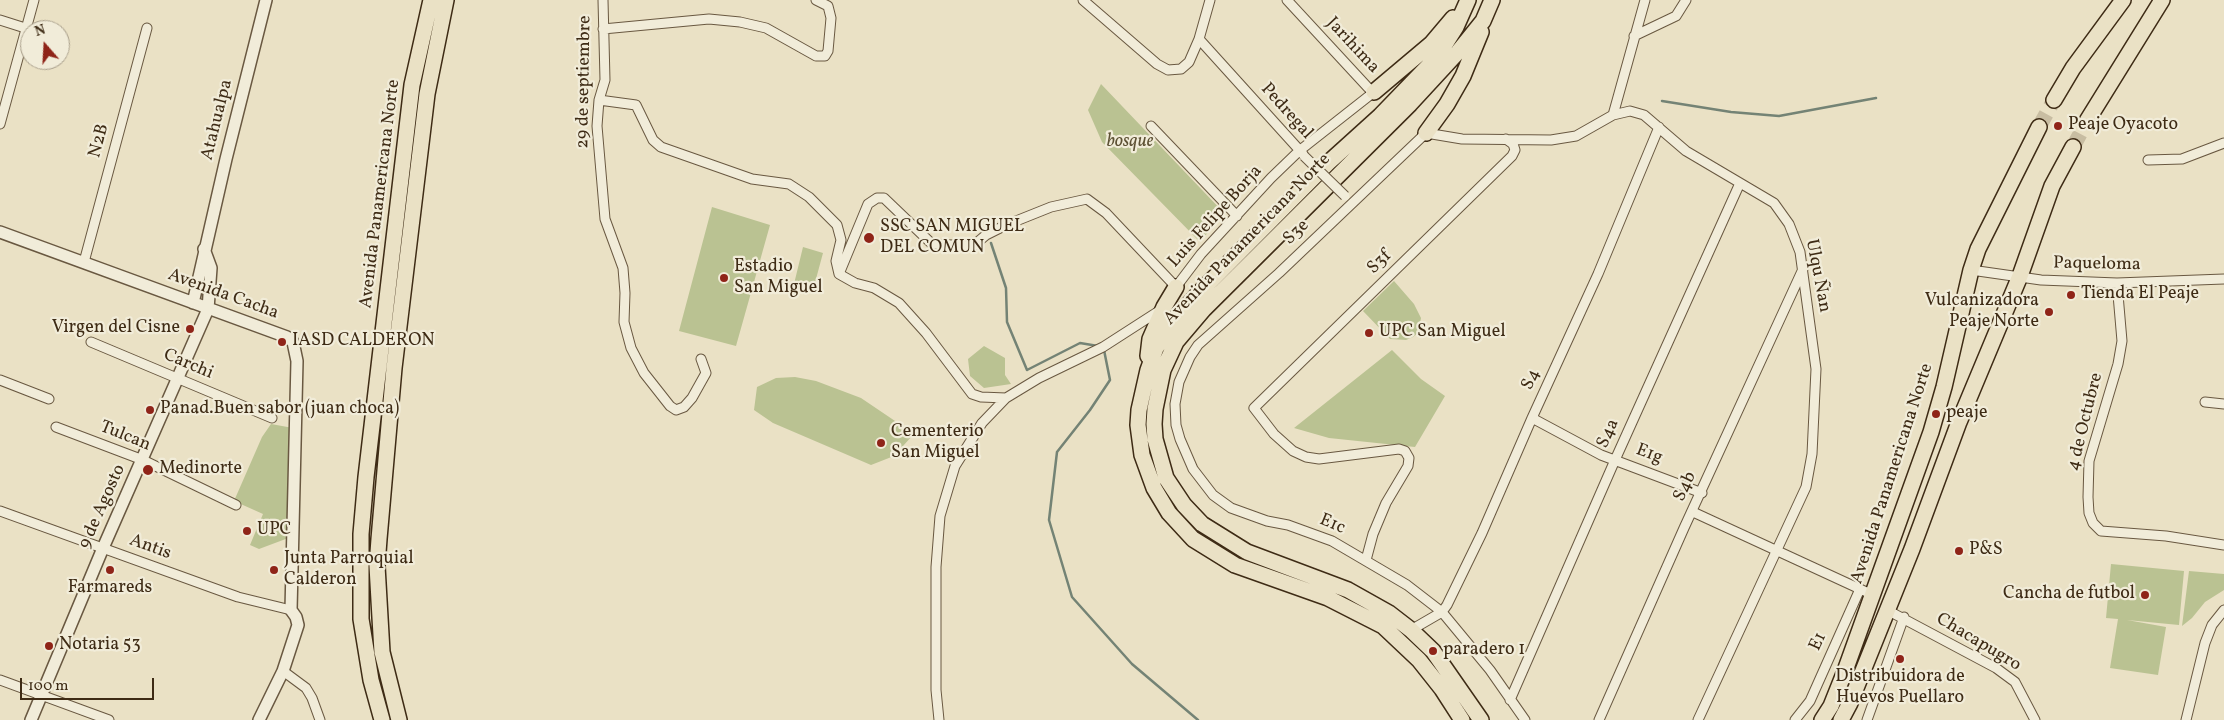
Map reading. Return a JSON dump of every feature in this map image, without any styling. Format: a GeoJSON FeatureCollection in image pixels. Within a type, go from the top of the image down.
{"type":"FeatureCollection","features":[{"type":"Feature","properties":{"kind":"highway","name":"Avenida Panamericana Norte"},"geometry":{"type":"LineString","coordinates":[[382,720],[371,680],[361,619],[361,534],[412,86],[431,0]]}},
{"type":"Feature","properties":{"kind":"highway","name":"Avenida Panamericana Norte"},"geometry":{"type":"LineString","coordinates":[[399,720],[382,652],[377,566],[378,538],[394,368],[427,94],[446,0]]}},
{"type":"Feature","properties":{"kind":"highway","name":"Avenida Panamericana Norte"},"geometry":{"type":"LineString","coordinates":[[1481,720],[1437,656],[1411,630],[1389,613],[1348,590],[1247,552],[1202,524],[1184,505],[1166,478],[1155,438],[1154,409],[1167,358],[1187,328],[1326,186],[1410,104],[1458,52],[1483,21],[1492,0]]}},
{"type":"Feature","properties":{"kind":"highway"},"geometry":{"type":"LineString","coordinates":[[2054,100],[2073,68],[2123,0]]}},
{"type":"Feature","properties":{"kind":"highway"},"geometry":{"type":"LineString","coordinates":[[2087,121],[2162,0]]}},
{"type":"Feature","properties":{"kind":"highway","name":"Avenida Panamericana Norte"},"geometry":{"type":"LineString","coordinates":[[1462,720],[1442,689],[1419,660],[1383,626],[1328,598],[1235,565],[1206,548],[1181,528],[1158,497],[1147,473],[1142,455],[1138,425],[1139,410],[1148,370],[1156,348],[1166,332],[1198,294],[1328,163],[1380,116],[1437,57],[1456,27],[1466,3]]}},
{"type":"Feature","properties":{"kind":"highway"},"geometry":{"type":"LineString","coordinates":[[1374,92],[1431,44],[1466,3]]}},
{"type":"Feature","properties":{"kind":"highway"},"geometry":{"type":"LineString","coordinates":[[1426,133],[1447,104],[1463,76],[1483,21]]}},
{"type":"Feature","properties":{"kind":"highway","name":"Avenida Panamericana Norte"},"geometry":{"type":"LineString","coordinates":[[1822,720],[1842,680],[1867,592],[1936,414],[1971,270],[1978,249],[2039,127]]}},
{"type":"Feature","properties":{"kind":"highway"},"geometry":{"type":"LineString","coordinates":[[1841,720],[1850,703],[1887,610],[1958,422],[2020,276],[2052,186],[2073,147]]}},
{"type":"Feature","properties":{"kind":"highway"},"geometry":{"type":"LineString","coordinates":[[1148,370],[1147,352],[1150,339],[1164,307],[1176,287]]}},
{"type":"Feature","properties":{"kind":"street"},"geometry":{"type":"LineString","coordinates":[[0,124],[34,0]]}},
{"type":"Feature","properties":{"kind":"street","name":"Atahualpa"},"geometry":{"type":"LineString","coordinates":[[193,303],[204,249],[266,0]]}},
{"type":"Feature","properties":{"kind":"street","name":"29 de septiembre"},"geometry":{"type":"LineString","coordinates":[[603,0],[605,80],[598,100],[597,126],[605,219],[613,248],[622,268],[626,293],[624,322],[631,348],[644,373],[670,406],[676,410],[684,407],[692,398],[706,373],[701,358]]}},
{"type":"Feature","properties":{"kind":"street"},"geometry":{"type":"LineString","coordinates":[[604,29],[709,19],[740,22],[766,28],[816,56],[824,56],[828,51],[831,18],[828,6],[816,0]]}},
{"type":"Feature","properties":{"kind":"street"},"geometry":{"type":"LineString","coordinates":[[1082,0],[1157,64],[1168,70],[1181,69],[1189,62],[1199,39],[1210,0]]}},
{"type":"Feature","properties":{"kind":"street","name":"Jarihima"},"geometry":{"type":"LineString","coordinates":[[1287,0],[1374,92]]}},
{"type":"Feature","properties":{"kind":"street"},"geometry":{"type":"LineString","coordinates":[[1613,115],[1645,0]]}},
{"type":"Feature","properties":{"kind":"street"},"geometry":{"type":"LineString","coordinates":[[1634,36],[1676,16],[1686,0]]}},
{"type":"Feature","properties":{"kind":"street"},"geometry":{"type":"LineString","coordinates":[[0,20],[20,26]]}},
{"type":"Feature","properties":{"kind":"street","name":"N2B"},"geometry":{"type":"LineString","coordinates":[[84,262],[147,28]]}},
{"type":"Feature","properties":{"kind":"street","name":"Pedregal"},"geometry":{"type":"LineString","coordinates":[[1199,39],[1302,153],[1348,200]]}},
{"type":"Feature","properties":{"kind":"street","name":"Luis Felipe Borja"},"geometry":{"type":"LineString","coordinates":[[839,274],[868,204],[877,198],[884,198],[932,244],[973,246],[986,235],[1006,225],[1051,208],[1087,199],[1106,213],[1176,287],[1201,254],[1237,216],[1302,153],[1350,110],[1374,92]]}},
{"type":"Feature","properties":{"kind":"street"},"geometry":{"type":"LineString","coordinates":[[598,100],[636,105],[653,140],[661,147],[752,179],[789,184],[809,197],[837,225],[840,240],[836,261],[839,274],[855,283],[874,288],[899,303],[926,333],[972,394],[981,397],[1006,398]]}},
{"type":"Feature","properties":{"kind":"street","name":"Ulqu Ñan"},"geometry":{"type":"LineString","coordinates":[[1426,133],[1462,139],[1551,140],[1576,136],[1613,115],[1630,111],[1644,115],[1686,151],[1774,203],[1789,224],[1800,252],[1816,370],[1812,454],[1806,487],[1698,720]]}},
{"type":"Feature","properties":{"kind":"street"},"geometry":{"type":"LineString","coordinates":[[1151,126],[1237,216]]}},
{"type":"Feature","properties":{"kind":"street","name":"S4"},"geometry":{"type":"LineString","coordinates":[[1442,612],[1482,533],[1598,274],[1660,127]]}},
{"type":"Feature","properties":{"kind":"street","name":"S3e"},"geometry":{"type":"LineString","coordinates":[[1190,357],[1198,346],[1279,273],[1348,200],[1426,133]]}},
{"type":"Feature","properties":{"kind":"street","name":"S3f"},"geometry":{"type":"LineString","coordinates":[[1366,560],[1373,534],[1386,503],[1408,466],[1409,458],[1405,451],[1399,449],[1319,459],[1306,457],[1293,451],[1274,434],[1254,408],[1507,161],[1515,150],[1513,144],[1506,139]]}},
{"type":"Feature","properties":{"kind":"street"},"geometry":{"type":"LineString","coordinates":[[2148,160],[2182,159],[2224,143]]}},
{"type":"Feature","properties":{"kind":"street","name":"S4a"},"geometry":{"type":"LineString","coordinates":[[1510,700],[1740,182]]}},
{"type":"Feature","properties":{"kind":"street","name":"Avenida Cacha"},"geometry":{"type":"LineString","coordinates":[[0,232],[289,337],[294,346],[297,361],[291,610],[296,617],[298,626],[283,672],[259,720]]}},
{"type":"Feature","properties":{"kind":"street","name":"Atahualpa"},"geometry":{"type":"LineString","coordinates":[[204,249],[211,268],[208,309]]}},
{"type":"Feature","properties":{"kind":"street","name":"S4b"},"geometry":{"type":"LineString","coordinates":[[1600,720],[1803,269]]}},
{"type":"Feature","properties":{"kind":"street","name":"Paqueloma"},"geometry":{"type":"LineString","coordinates":[[1971,270],[2041,280],[2118,283],[2224,278]]}},
{"type":"Feature","properties":{"kind":"street","name":"4 de Octubre"},"geometry":{"type":"LineString","coordinates":[[2118,283],[2122,341],[2118,364],[2089,461],[2088,497],[2092,523],[2101,531],[2166,536],[2224,545]]}},
{"type":"Feature","properties":{"kind":"street"},"geometry":{"type":"LineString","coordinates":[[940,720],[936,690],[936,567],[940,516],[955,466],[982,423],[1006,398],[1034,380],[1116,340],[1164,307]]}},
{"type":"Feature","properties":{"kind":"street","name":"9 de Agosto"},"geometry":{"type":"LineString","coordinates":[[32,720],[103,548],[208,309]]}},
{"type":"Feature","properties":{"kind":"street","name":"Carchi"},"geometry":{"type":"LineString","coordinates":[[91,342],[272,418]]}},
{"type":"Feature","properties":{"kind":"street","name":"E1c"},"geometry":{"type":"LineString","coordinates":[[1190,357],[1178,382],[1175,404],[1176,425],[1186,456],[1202,483],[1213,495],[1231,508],[1266,521],[1288,525],[1324,538],[1395,576],[1442,612],[1490,670],[1525,720]]}},
{"type":"Feature","properties":{"kind":"street"},"geometry":{"type":"LineString","coordinates":[[0,380],[49,399]]}},
{"type":"Feature","properties":{"kind":"street"},"geometry":{"type":"LineString","coordinates":[[2205,402],[2224,404]]}},
{"type":"Feature","properties":{"kind":"street","name":"E1g"},"geometry":{"type":"LineString","coordinates":[[1532,418],[1615,460],[1702,493]]}},
{"type":"Feature","properties":{"kind":"street","name":"Tulcan"},"geometry":{"type":"LineString","coordinates":[[56,427],[142,460],[236,504]]}},
{"type":"Feature","properties":{"kind":"street","name":"Antis"},"geometry":{"type":"LineString","coordinates":[[0,511],[238,597],[291,610]]}},
{"type":"Feature","properties":{"kind":"street"},"geometry":{"type":"LineString","coordinates":[[1693,512],[1867,592]]}},
{"type":"Feature","properties":{"kind":"street","name":"E1"},"geometry":{"type":"LineString","coordinates":[[1795,720],[1810,701],[1867,592]]}},
{"type":"Feature","properties":{"kind":"street","name":"Chacapugro"},"geometry":{"type":"LineString","coordinates":[[1887,610],[1904,617],[1996,668],[2015,682],[2035,720]]}},
{"type":"Feature","properties":{"kind":"street"},"geometry":{"type":"LineString","coordinates":[[2186,720],[2205,643],[2212,625],[2224,610]]}},
{"type":"Feature","properties":{"kind":"street"},"geometry":{"type":"LineString","coordinates":[[1411,630],[1442,612]]}},
{"type":"Feature","properties":{"kind":"street"},"geometry":{"type":"LineString","coordinates":[[1867,720],[1904,617]]}},
{"type":"Feature","properties":{"kind":"street"},"geometry":{"type":"LineString","coordinates":[[283,672],[306,688],[320,720]]}},
{"type":"Feature","properties":{"kind":"street"},"geometry":{"type":"LineString","coordinates":[[0,680],[109,720]]}},
{"type":"Feature","properties":{"kind":"green space","name":"bosque"},"geometry":{"type":"Polygon","coordinates":[[[1101,84],[1224,213],[1200,242],[1102,142],[1088,110],[1101,84]]]}},
{"type":"Feature","properties":{"kind":"green space","name":"Estadio San Miguel"},"geometry":{"type":"Polygon","coordinates":[[[712,207],[770,225],[736,346],[679,331],[712,207]]]}},
{"type":"Feature","properties":{"kind":"green space"},"geometry":{"type":"Polygon","coordinates":[[[803,247],[823,253],[813,290],[794,284],[803,247]]]}},
{"type":"Feature","properties":{"kind":"green space"},"geometry":{"type":"Polygon","coordinates":[[[1394,281],[1414,304],[1421,318],[1418,333],[1406,340],[1390,339],[1363,311],[1394,281]]]}},
{"type":"Feature","properties":{"kind":"green space"},"geometry":{"type":"Polygon","coordinates":[[[984,346],[1005,358],[1005,375],[1011,384],[984,388],[970,376],[968,359],[984,346]]]}},
{"type":"Feature","properties":{"kind":"green space"},"geometry":{"type":"Polygon","coordinates":[[[1392,350],[1421,379],[1445,396],[1415,447],[1329,438],[1294,428],[1392,350]]]}},
{"type":"Feature","properties":{"kind":"green space"},"geometry":{"type":"Polygon","coordinates":[[[795,377],[816,381],[861,398],[898,423],[912,436],[894,456],[871,465],[773,423],[754,410],[757,387],[776,378],[795,377]]]}},
{"type":"Feature","properties":{"kind":"green space"},"geometry":{"type":"Polygon","coordinates":[[[271,424],[293,428],[291,537],[259,549],[250,545],[263,514],[234,501],[262,437],[271,424]]]}},
{"type":"Feature","properties":{"kind":"green space","name":"Cancha de futbol"},"geometry":{"type":"Polygon","coordinates":[[[2111,564],[2184,571],[2179,625],[2127,620],[2166,627],[2158,675],[2110,668],[2118,619],[2106,618],[2111,564]]]}},
{"type":"Feature","properties":{"kind":"green space"},"geometry":{"type":"Polygon","coordinates":[[[2189,571],[2224,574],[2224,590],[2205,602],[2192,618],[2182,626],[2189,571]]]}},
{"type":"Feature","properties":{"kind":"waterway"},"geometry":{"type":"LineString","coordinates":[[1662,101],[1731,112],[1779,116],[1876,98]]}},
{"type":"Feature","properties":{"kind":"waterway"},"geometry":{"type":"LineString","coordinates":[[991,243],[1006,288],[1007,322],[1027,370],[1080,343],[1098,346]]}},
{"type":"Feature","properties":{"kind":"waterway"},"geometry":{"type":"LineString","coordinates":[[1104,350],[1110,380],[1090,410],[1057,452],[1049,520],[1072,597],[1132,664],[1198,720]]}},
{"type":"Feature","properties":{"kind":"tunnel"},"geometry":{"type":"LineString","coordinates":[[2039,127],[2054,100]]}},
{"type":"Feature","properties":{"kind":"tunnel"},"geometry":{"type":"LineString","coordinates":[[2073,147],[2087,121]]}},
{"type":"Feature","properties":{"kind":"place","name":"Peaje Oyacoto"},"geometry":{"type":"Point","coordinates":[2058,126]}},
{"type":"Feature","properties":{"kind":"place","name":"SSC SAN MIGUEL DEL COMUN"},"geometry":{"type":"Point","coordinates":[869,238]}},
{"type":"Feature","properties":{"kind":"place","name":"Estadio San Miguel"},"geometry":{"type":"Point","coordinates":[724,278]}},
{"type":"Feature","properties":{"kind":"place","name":"Tienda El Peaje"},"geometry":{"type":"Point","coordinates":[2071,295]}},
{"type":"Feature","properties":{"kind":"place","name":"Vulcanizadora Peaje Norte"},"geometry":{"type":"Point","coordinates":[2049,312]}},
{"type":"Feature","properties":{"kind":"place","name":"Virgen del Cisne"},"geometry":{"type":"Point","coordinates":[190,329]}},
{"type":"Feature","properties":{"kind":"place","name":"UPC San Miguel"},"geometry":{"type":"Point","coordinates":[1369,333]}},
{"type":"Feature","properties":{"kind":"place","name":"IASD CALDERON"},"geometry":{"type":"Point","coordinates":[282,342]}},
{"type":"Feature","properties":{"kind":"place","name":"Panad.Buen sabor (juan choca)"},"geometry":{"type":"Point","coordinates":[150,410]}},
{"type":"Feature","properties":{"kind":"place","name":"peaje"},"geometry":{"type":"Point","coordinates":[1936,414]}},
{"type":"Feature","properties":{"kind":"place","name":"Cementerio San Miguel"},"geometry":{"type":"Point","coordinates":[881,443]}},
{"type":"Feature","properties":{"kind":"place","name":"Medinorte"},"geometry":{"type":"Point","coordinates":[148,470]}},
{"type":"Feature","properties":{"kind":"place","name":"UPC"},"geometry":{"type":"Point","coordinates":[247,531]}},
{"type":"Feature","properties":{"kind":"place","name":"P&S"},"geometry":{"type":"Point","coordinates":[1959,551]}},
{"type":"Feature","properties":{"kind":"place","name":"Farmareds"},"geometry":{"type":"Point","coordinates":[110,570]}},
{"type":"Feature","properties":{"kind":"place","name":"Junta Parroquial Calderon"},"geometry":{"type":"Point","coordinates":[274,570]}},
{"type":"Feature","properties":{"kind":"place","name":"Cancha de futbol"},"geometry":{"type":"Point","coordinates":[2145,595]}},
{"type":"Feature","properties":{"kind":"place","name":"Notaria 53"},"geometry":{"type":"Point","coordinates":[49,646]}},
{"type":"Feature","properties":{"kind":"place","name":"paradero 1"},"geometry":{"type":"Point","coordinates":[1433,651]}},
{"type":"Feature","properties":{"kind":"place","name":"Distribuidora de Huevos Puellaro"},"geometry":{"type":"Point","coordinates":[1900,659]}}]}
